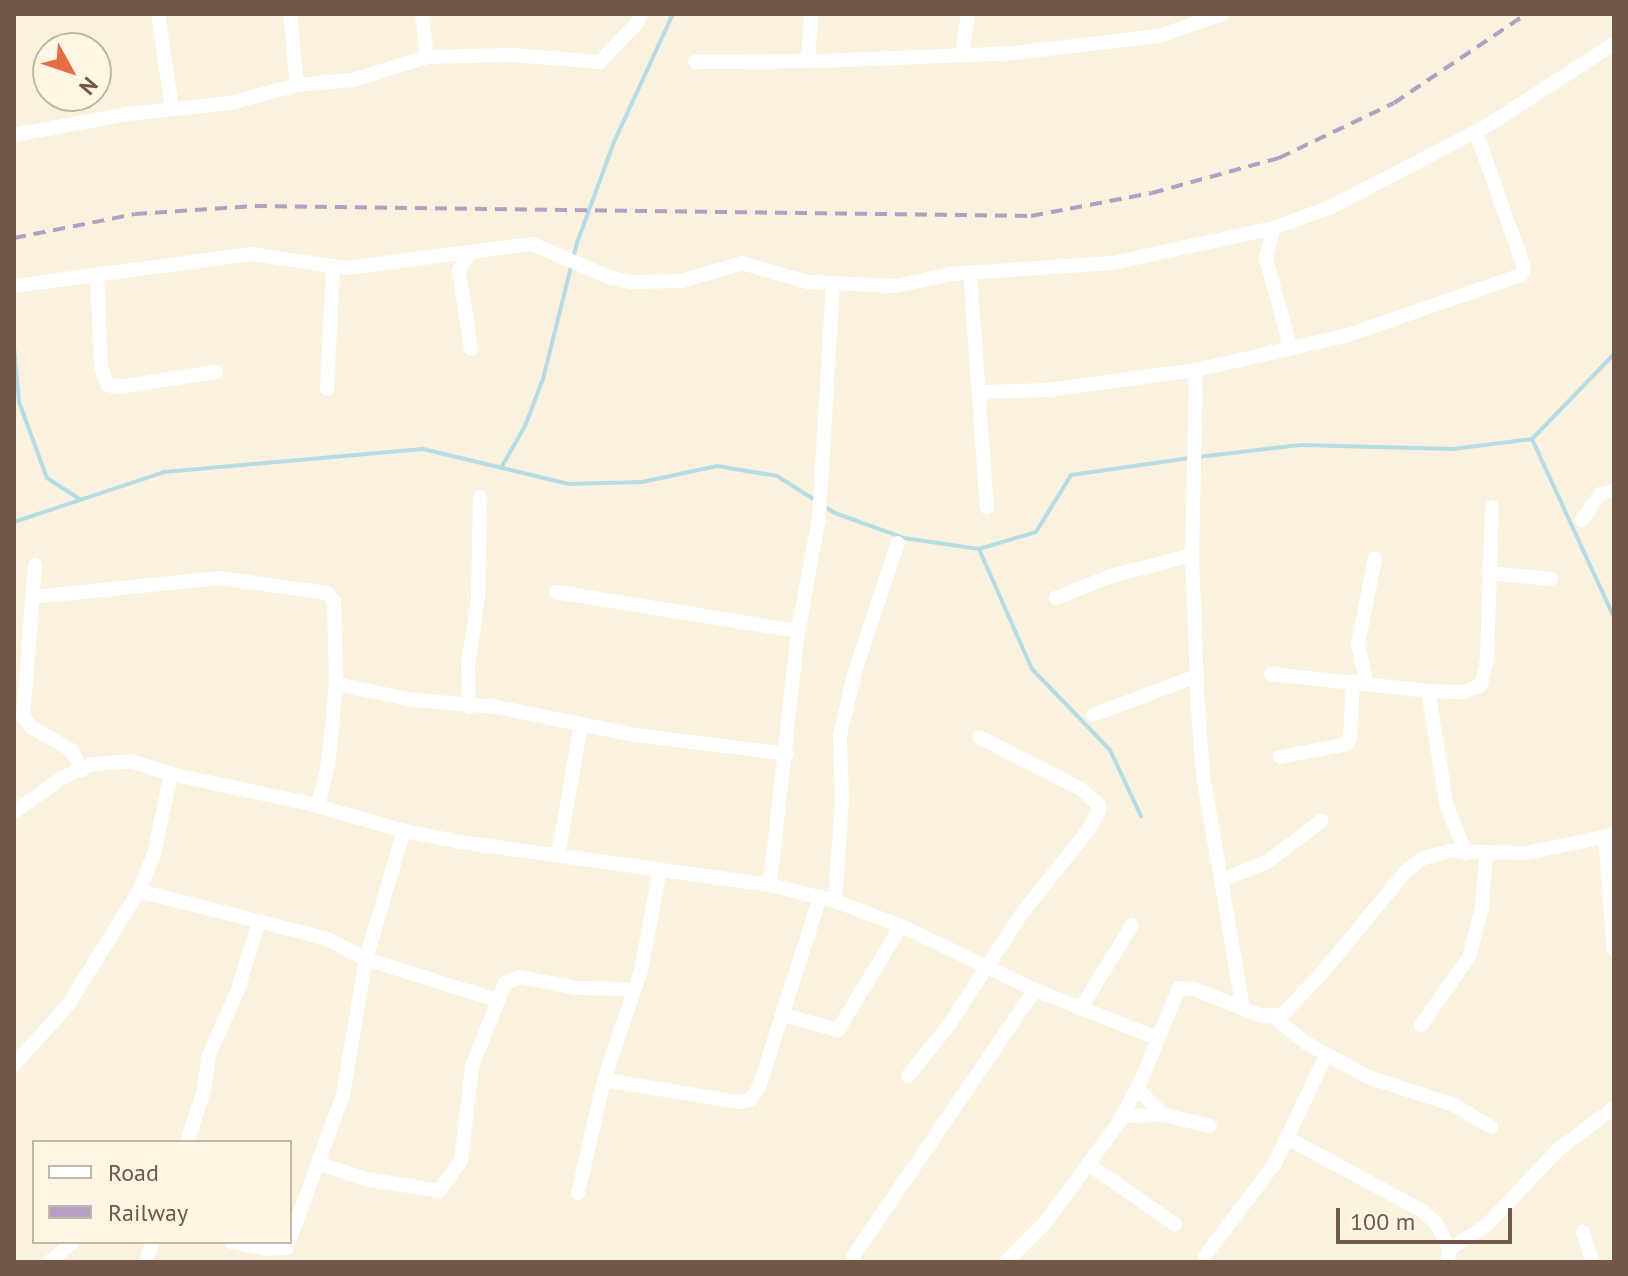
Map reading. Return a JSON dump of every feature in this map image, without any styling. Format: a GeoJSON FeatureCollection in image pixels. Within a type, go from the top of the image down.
{"type":"FeatureCollection","features":[{"type":"Feature","properties":{"kind":"street"},"geometry":{"type":"LineString","coordinates":[[158,14],[172,108]]}},
{"type":"Feature","properties":{"kind":"street"},"geometry":{"type":"LineString","coordinates":[[290,14],[297,85]]}},
{"type":"Feature","properties":{"kind":"street"},"geometry":{"type":"LineString","coordinates":[[422,14],[427,57]]}},
{"type":"Feature","properties":{"kind":"street"},"geometry":{"type":"LineString","coordinates":[[14,135],[172,108],[240,101],[297,85],[352,80],[427,57],[512,55],[600,62],[638,22],[640,14]]}},
{"type":"Feature","properties":{"kind":"street"},"geometry":{"type":"LineString","coordinates":[[808,61],[811,14]]}},
{"type":"Feature","properties":{"kind":"street"},"geometry":{"type":"LineString","coordinates":[[962,54],[968,14]]}},
{"type":"Feature","properties":{"kind":"street"},"geometry":{"type":"LineString","coordinates":[[695,62],[1014,53],[1159,36],[1222,14]]}},
{"type":"Feature","properties":{"kind":"street"},"geometry":{"type":"LineString","coordinates":[[14,286],[251,254],[333,267],[532,244],[611,278],[632,282],[695,279],[742,263],[808,282],[905,285],[970,272],[1113,263],[1273,228],[1331,207],[1476,132],[1614,44]]}},
{"type":"Feature","properties":{"kind":"street"},"geometry":{"type":"LineString","coordinates":[[982,392],[1048,390],[1196,370],[1345,336],[1521,275],[1524,269],[1519,253],[1476,132]]}},
{"type":"Feature","properties":{"kind":"street"},"geometry":{"type":"LineString","coordinates":[[1273,228],[1266,259],[1291,349]]}},
{"type":"Feature","properties":{"kind":"street"},"geometry":{"type":"LineString","coordinates":[[469,253],[459,270],[471,349]]}},
{"type":"Feature","properties":{"kind":"street"},"geometry":{"type":"LineString","coordinates":[[327,389],[333,267]]}},
{"type":"Feature","properties":{"kind":"street"},"geometry":{"type":"LineString","coordinates":[[970,272],[973,351],[982,392],[987,507]]}},
{"type":"Feature","properties":{"kind":"street"},"geometry":{"type":"LineString","coordinates":[[97,275],[101,366],[107,385],[216,372]]}},
{"type":"Feature","properties":{"kind":"street"},"geometry":{"type":"LineString","coordinates":[[770,885],[787,754],[798,631],[819,518],[833,283]]}},
{"type":"Feature","properties":{"kind":"street"},"geometry":{"type":"LineString","coordinates":[[1196,370],[1196,485],[1192,555],[1203,775],[1243,1009]]}},
{"type":"Feature","properties":{"kind":"street"},"geometry":{"type":"LineString","coordinates":[[1582,520],[1600,494],[1614,491]]}},
{"type":"Feature","properties":{"kind":"street"},"geometry":{"type":"LineString","coordinates":[[469,707],[468,666],[478,598],[480,497]]}},
{"type":"Feature","properties":{"kind":"street"},"geometry":{"type":"LineString","coordinates":[[1271,674],[1428,691],[1463,692],[1481,685],[1487,658],[1492,507]]}},
{"type":"Feature","properties":{"kind":"street"},"geometry":{"type":"LineString","coordinates":[[835,901],[842,801],[840,736],[857,664],[898,543]]}},
{"type":"Feature","properties":{"kind":"street"},"geometry":{"type":"LineString","coordinates":[[1056,598],[1111,576],[1192,555]]}},
{"type":"Feature","properties":{"kind":"street"},"geometry":{"type":"LineString","coordinates":[[1280,757],[1347,744],[1350,738],[1360,682],[1358,644],[1375,559]]}},
{"type":"Feature","properties":{"kind":"street"},"geometry":{"type":"LineString","coordinates":[[35,565],[23,716],[31,727],[71,750],[82,770]]}},
{"type":"Feature","properties":{"kind":"street"},"geometry":{"type":"LineString","coordinates":[[1489,573],[1551,579]]}},
{"type":"Feature","properties":{"kind":"street"},"geometry":{"type":"LineString","coordinates":[[33,597],[220,578],[318,590],[334,601],[336,684],[328,765],[318,806]]}},
{"type":"Feature","properties":{"kind":"street"},"geometry":{"type":"LineString","coordinates":[[556,592],[798,631]]}},
{"type":"Feature","properties":{"kind":"street"},"geometry":{"type":"LineString","coordinates":[[1093,715],[1197,676]]}},
{"type":"Feature","properties":{"kind":"street"},"geometry":{"type":"LineString","coordinates":[[336,684],[413,700],[497,707],[581,725],[787,754]]}},
{"type":"Feature","properties":{"kind":"street"},"geometry":{"type":"LineString","coordinates":[[1428,691],[1447,807],[1466,853]]}},
{"type":"Feature","properties":{"kind":"street"},"geometry":{"type":"LineString","coordinates":[[558,855],[581,725]]}},
{"type":"Feature","properties":{"kind":"street"},"geometry":{"type":"LineString","coordinates":[[908,1076],[949,1025],[985,967],[1099,810],[1098,804],[1081,789],[979,737]]}},
{"type":"Feature","properties":{"kind":"street"},"geometry":{"type":"LineString","coordinates":[[14,812],[62,778],[110,760],[131,761],[171,774],[318,806],[404,831],[770,885],[835,901],[901,926],[1035,990],[1157,1038]]}},
{"type":"Feature","properties":{"kind":"street"},"geometry":{"type":"LineString","coordinates":[[17,1055],[68,1005],[139,891],[154,854],[171,774]]}},
{"type":"Feature","properties":{"kind":"street"},"geometry":{"type":"LineString","coordinates":[[1222,880],[1269,861],[1321,821]]}},
{"type":"Feature","properties":{"kind":"street"},"geometry":{"type":"LineString","coordinates":[[292,1235],[343,1095],[366,959],[404,831]]}},
{"type":"Feature","properties":{"kind":"street"},"geometry":{"type":"LineString","coordinates":[[1017,1259],[1122,1116],[1137,1089],[1179,988],[1194,989],[1262,1016],[1283,1014],[1416,862],[1437,853],[1526,853],[1610,836],[1614,950]]}},
{"type":"Feature","properties":{"kind":"street"},"geometry":{"type":"LineString","coordinates":[[1421,1025],[1469,957],[1482,907],[1486,855]]}},
{"type":"Feature","properties":{"kind":"street"},"geometry":{"type":"LineString","coordinates":[[578,1193],[604,1080],[635,989],[660,869]]}},
{"type":"Feature","properties":{"kind":"street"},"geometry":{"type":"LineString","coordinates":[[139,891],[325,938],[366,959],[496,1000]]}},
{"type":"Feature","properties":{"kind":"street"},"geometry":{"type":"LineString","coordinates":[[604,1080],[746,1102],[759,1087],[820,897]]}},
{"type":"Feature","properties":{"kind":"street"},"geometry":{"type":"LineString","coordinates":[[188,1140],[204,1090],[209,1055],[237,992],[259,921]]}},
{"type":"Feature","properties":{"kind":"street"},"geometry":{"type":"LineString","coordinates":[[1081,1008],[1132,925]]}},
{"type":"Feature","properties":{"kind":"street"},"geometry":{"type":"LineString","coordinates":[[783,1015],[838,1030],[842,1027],[901,926]]}},
{"type":"Feature","properties":{"kind":"street"},"geometry":{"type":"LineString","coordinates":[[320,1164],[366,1179],[439,1191],[461,1161],[472,1066],[505,983],[520,977],[576,988],[635,989]]}},
{"type":"Feature","properties":{"kind":"street"},"geometry":{"type":"LineString","coordinates":[[853,1262],[854,1255],[1035,990]]}},
{"type":"Feature","properties":{"kind":"street"},"geometry":{"type":"LineString","coordinates":[[1271,1015],[1326,1055],[1379,1082],[1411,1089],[1454,1105],[1491,1127]]}},
{"type":"Feature","properties":{"kind":"street"},"geometry":{"type":"LineString","coordinates":[[1205,1256],[1289,1139],[1303,1098],[1326,1055]]}},
{"type":"Feature","properties":{"kind":"street"},"geometry":{"type":"LineString","coordinates":[[1137,1089],[1164,1115]]}},
{"type":"Feature","properties":{"kind":"street"},"geometry":{"type":"LineString","coordinates":[[1289,1139],[1421,1210],[1435,1222],[1448,1255],[1487,1225],[1558,1150],[1614,1108]]}},
{"type":"Feature","properties":{"kind":"street"},"geometry":{"type":"LineString","coordinates":[[1122,1116],[1164,1115],[1210,1126]]}},
{"type":"Feature","properties":{"kind":"street"},"geometry":{"type":"LineString","coordinates":[[1088,1164],[1175,1224]]}},
{"type":"Feature","properties":{"kind":"street"},"geometry":{"type":"LineString","coordinates":[[1583,1232],[1593,1262]]}},
{"type":"Feature","properties":{"kind":"street"},"geometry":{"type":"LineString","coordinates":[[49,1262],[71,1244]]}},
{"type":"Feature","properties":{"kind":"street"},"geometry":{"type":"LineString","coordinates":[[241,1244],[266,1249],[287,1248]]}},
{"type":"Feature","properties":{"kind":"waterway"},"geometry":{"type":"LineString","coordinates":[[501,468],[525,426],[543,379],[577,243],[614,142],[673,14]]}},
{"type":"Feature","properties":{"kind":"waterway"},"geometry":{"type":"LineString","coordinates":[[14,347],[19,402],[47,478],[81,500]]}},
{"type":"Feature","properties":{"kind":"waterway"},"geometry":{"type":"LineString","coordinates":[[1198,457],[1300,445],[1453,449],[1532,439],[1614,354]]}},
{"type":"Feature","properties":{"kind":"waterway"},"geometry":{"type":"LineString","coordinates":[[1532,439],[1614,617]]}},
{"type":"Feature","properties":{"kind":"waterway"},"geometry":{"type":"LineString","coordinates":[[14,522],[164,472],[423,449],[569,484],[642,482],[717,466],[777,476],[815,500]]}},
{"type":"Feature","properties":{"kind":"waterway"},"geometry":{"type":"LineString","coordinates":[[822,505],[835,513],[904,538],[979,549],[1036,532],[1071,475],[1190,458]]}},
{"type":"Feature","properties":{"kind":"waterway"},"geometry":{"type":"LineString","coordinates":[[979,549],[1032,669],[1110,750],[1141,816]]}},
{"type":"Feature","properties":{"kind":"railway"},"geometry":{"type":"LineString","coordinates":[[14,238],[135,214],[255,206],[1031,216],[1152,193],[1279,158],[1394,103],[1526,14]]}}]}
